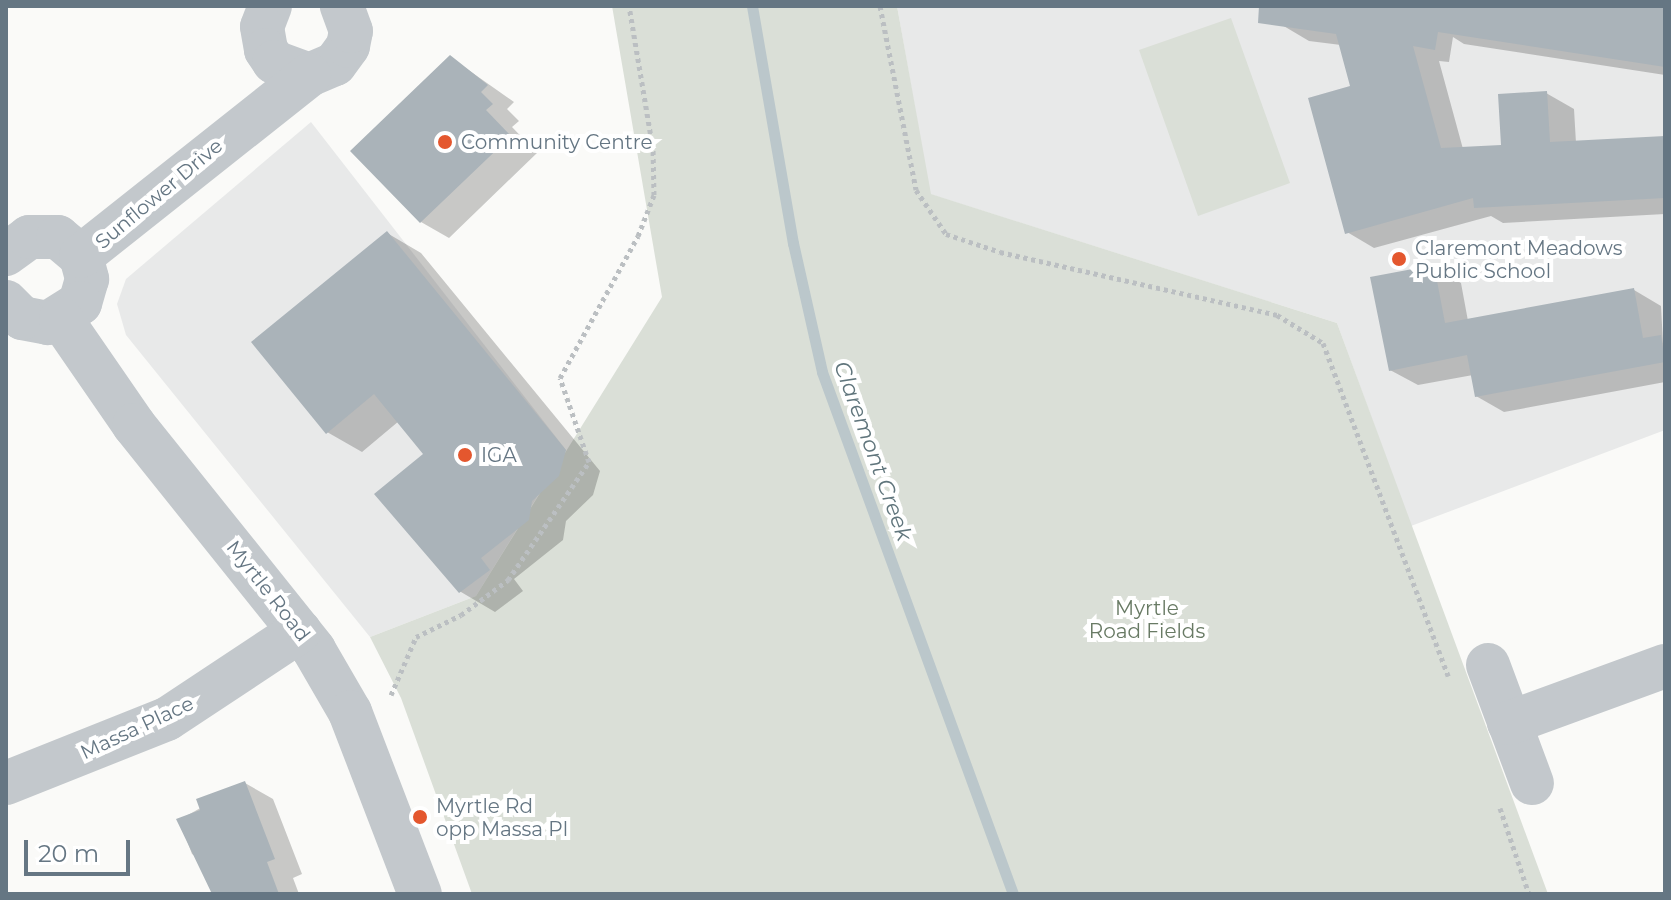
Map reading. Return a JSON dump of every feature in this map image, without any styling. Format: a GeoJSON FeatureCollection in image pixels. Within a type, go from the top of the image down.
{"type":"FeatureCollection","features":[{"type":"Feature","properties":{"kind":"street","name":"Sunflower Drive"},"geometry":{"type":"LineString","coordinates":[[81,256],[235,130],[309,75],[335,64],[350,14]]}},
{"type":"Feature","properties":{"kind":"street"},"geometry":{"type":"LineString","coordinates":[[262,22],[274,62],[309,75]]}},
{"type":"Feature","properties":{"kind":"street","name":"Sunflower Drive"},"geometry":{"type":"LineString","coordinates":[[235,130],[262,22]]}},
{"type":"Feature","properties":{"kind":"street"},"geometry":{"type":"LineString","coordinates":[[6,254],[15,244],[44,234],[72,244],[81,256],[85,291],[61,319],[35,322],[6,302]]}},
{"type":"Feature","properties":{"kind":"street","name":"Myrtle Road"},"geometry":{"type":"LineString","coordinates":[[61,319],[134,425],[300,631],[350,712],[420,894]]}},
{"type":"Feature","properties":{"kind":"street","name":"Massa Place"},"geometry":{"type":"LineString","coordinates":[[6,783],[167,719],[300,631]]}},
{"type":"Feature","properties":{"kind":"street"},"geometry":{"type":"LineString","coordinates":[[1509,723],[1665,666]]}},
{"type":"Feature","properties":{"kind":"street"},"geometry":{"type":"LineString","coordinates":[[1471,678],[1509,723],[1515,792]]}},
{"type":"Feature","properties":{"kind":"path"},"geometry":{"type":"LineString","coordinates":[[391,695],[416,637],[461,615],[508,580],[589,462],[560,378],[638,236],[654,195],[653,149],[629,6]]}},
{"type":"Feature","properties":{"kind":"path"},"geometry":{"type":"LineString","coordinates":[[880,6],[916,190],[946,234],[1000,252],[1277,315],[1323,343],[1471,678]]}},
{"type":"Feature","properties":{"kind":"path"},"geometry":{"type":"LineString","coordinates":[[1515,792],[1529,894]]}},
{"type":"Feature","properties":{"kind":"shaded area","name":"Claremont Meadows Public School"},"geometry":{"type":"Polygon","coordinates":[[[897,6],[1665,6],[1665,430],[1411,526],[1337,323],[930,194],[897,6]]]}},
{"type":"Feature","properties":{"kind":"shaded area"},"geometry":{"type":"Polygon","coordinates":[[[311,122],[566,450],[476,596],[370,637],[126,335],[117,304],[126,279],[311,122]]]}},
{"type":"Feature","properties":{"kind":"green space","name":"Myrtle Road Fields"},"geometry":{"type":"Polygon","coordinates":[[[612,6],[897,6],[931,194],[1337,323],[1548,894],[472,894],[401,698],[370,637],[476,596],[662,297],[612,6]]]}},
{"type":"Feature","properties":{"kind":"green space"},"geometry":{"type":"Polygon","coordinates":[[[1231,18],[1290,183],[1198,216],[1139,50],[1231,18]]]}},
{"type":"Feature","properties":{"kind":"building"},"geometry":{"type":"Polygon","coordinates":[[[1259,6],[1665,6],[1665,67],[1438,32],[1435,50],[1413,46],[1441,148],[1501,145],[1498,94],[1547,91],[1550,142],[1665,136],[1665,198],[1474,208],[1473,198],[1345,234],[1308,98],[1350,86],[1336,34],[1258,23],[1259,6]]]}},
{"type":"Feature","properties":{"kind":"building"},"geometry":{"type":"Polygon","coordinates":[[[450,55],[488,85],[481,92],[493,104],[486,110],[511,136],[420,223],[350,151],[450,55]]]}},
{"type":"Feature","properties":{"kind":"building"},"geometry":{"type":"Polygon","coordinates":[[[387,231],[566,450],[559,476],[532,501],[529,520],[481,558],[490,570],[459,593],[374,494],[423,454],[374,394],[326,434],[251,342],[387,231]]]}},
{"type":"Feature","properties":{"kind":"building"},"geometry":{"type":"Polygon","coordinates":[[[1434,265],[1445,323],[1634,288],[1643,338],[1661,335],[1665,362],[1475,397],[1467,355],[1389,371],[1370,277],[1434,265]]]}},
{"type":"Feature","properties":{"kind":"building"},"geometry":{"type":"Polygon","coordinates":[[[245,781],[275,859],[267,862],[279,894],[212,894],[176,819],[200,810],[196,799],[245,781]]]}},
{"type":"Feature","properties":{"kind":"waterway","name":"Claremont Creek"},"geometry":{"type":"LineString","coordinates":[[752,6],[793,243],[822,372],[1013,894]]}},
{"type":"Feature","properties":{"kind":"place","name":"Community Centre"},"geometry":{"type":"Point","coordinates":[445,142]}},
{"type":"Feature","properties":{"kind":"place","name":"Claremont Meadows Public School"},"geometry":{"type":"Point","coordinates":[1399,259]}},
{"type":"Feature","properties":{"kind":"place","name":"IGA"},"geometry":{"type":"Point","coordinates":[465,455]}},
{"type":"Feature","properties":{"kind":"place","name":"Myrtle Rd opp Massa Pl"},"geometry":{"type":"Point","coordinates":[420,817]}}]}
